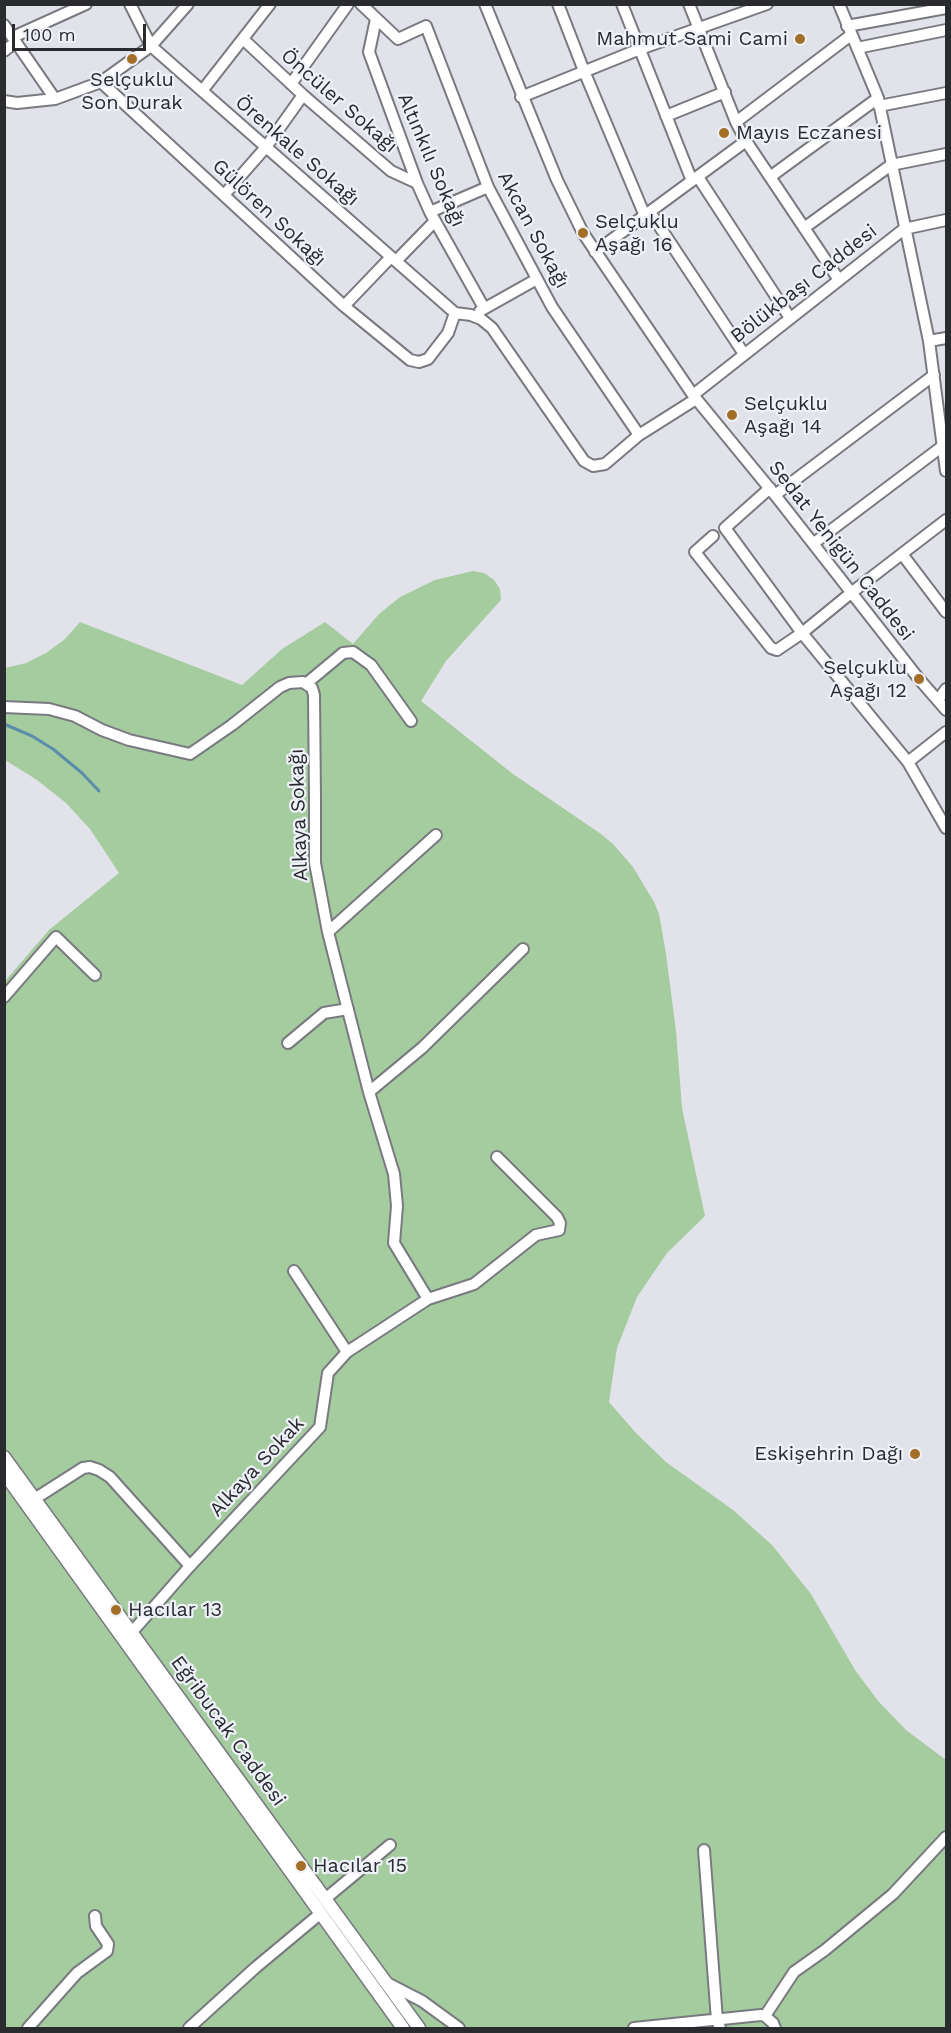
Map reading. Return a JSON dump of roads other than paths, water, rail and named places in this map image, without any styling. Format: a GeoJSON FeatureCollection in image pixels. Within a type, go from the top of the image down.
{"type":"FeatureCollection","features":[{"type":"Feature","properties":{"kind":"main road","name":"Eğribucak Caddesi"},"geometry":{"type":"LineString","coordinates":[[4,1457],[419,2028]]}},
{"type":"Feature","properties":{"kind":"main road","name":"Eğribucak Caddesi"},"geometry":{"type":"LineString","coordinates":[[4,1473],[404,2028]]}},
{"type":"Feature","properties":{"kind":"street"},"geometry":{"type":"LineString","coordinates":[[4,51],[15,39],[73,7],[86,4]]}},
{"type":"Feature","properties":{"kind":"street","name":"Örenkale Sokağı"},"geometry":{"type":"LineString","coordinates":[[130,4],[151,46],[455,313]]}},
{"type":"Feature","properties":{"kind":"street"},"geometry":{"type":"LineString","coordinates":[[4,101],[17,103],[55,99],[101,82],[151,46],[188,4]]}},
{"type":"Feature","properties":{"kind":"street"},"geometry":{"type":"LineString","coordinates":[[202,91],[270,4]]}},
{"type":"Feature","properties":{"kind":"street"},"geometry":{"type":"LineString","coordinates":[[291,84],[348,4]]}},
{"type":"Feature","properties":{"kind":"street"},"geometry":{"type":"LineString","coordinates":[[361,4],[376,19]]}},
{"type":"Feature","properties":{"kind":"street","name":"Sedat Yenigün Caddesi"},"geometry":{"type":"LineString","coordinates":[[485,4],[556,180],[595,252],[695,397],[946,710]]}},
{"type":"Feature","properties":{"kind":"street"},"geometry":{"type":"LineString","coordinates":[[558,4],[584,71],[647,214],[744,354]]}},
{"type":"Feature","properties":{"kind":"street"},"geometry":{"type":"LineString","coordinates":[[622,4],[666,116],[695,179],[790,318]]}},
{"type":"Feature","properties":{"kind":"street"},"geometry":{"type":"LineString","coordinates":[[689,4],[736,122],[746,141],[839,280]]}},
{"type":"Feature","properties":{"kind":"street"},"geometry":{"type":"LineString","coordinates":[[521,97],[640,49],[766,4]]}},
{"type":"Feature","properties":{"kind":"street"},"geometry":{"type":"LineString","coordinates":[[839,4],[879,102],[929,341],[946,468]]}},
{"type":"Feature","properties":{"kind":"street"},"geometry":{"type":"LineString","coordinates":[[736,122],[849,31],[946,8]]}},
{"type":"Feature","properties":{"kind":"street","name":"Akcan Sokağı"},"geometry":{"type":"LineString","coordinates":[[376,19],[398,39],[426,26],[488,187],[552,307],[639,435]]}},
{"type":"Feature","properties":{"kind":"street","name":"Altınkılı Sokağı"},"geometry":{"type":"LineString","coordinates":[[376,19],[369,52],[417,183],[433,217],[484,309]]}},
{"type":"Feature","properties":{"kind":"street"},"geometry":{"type":"LineString","coordinates":[[4,25],[55,99]]}},
{"type":"Feature","properties":{"kind":"street"},"geometry":{"type":"LineString","coordinates":[[856,48],[946,30]]}},
{"type":"Feature","properties":{"kind":"street","name":"Öncüler Sokağı"},"geometry":{"type":"LineString","coordinates":[[243,39],[303,95],[391,171],[417,183]]}},
{"type":"Feature","properties":{"kind":"street","name":"Gülören Sokağı"},"geometry":{"type":"LineString","coordinates":[[101,82],[344,306],[410,360],[419,362],[428,359],[448,333],[455,313]]}},
{"type":"Feature","properties":{"kind":"street"},"geometry":{"type":"LineString","coordinates":[[666,116],[725,92]]}},
{"type":"Feature","properties":{"kind":"street"},"geometry":{"type":"LineString","coordinates":[[770,177],[879,102],[946,93]]}},
{"type":"Feature","properties":{"kind":"street"},"geometry":{"type":"LineString","coordinates":[[224,195],[266,147],[303,95]]}},
{"type":"Feature","properties":{"kind":"street"},"geometry":{"type":"LineString","coordinates":[[595,252],[746,141]]}},
{"type":"Feature","properties":{"kind":"street"},"geometry":{"type":"LineString","coordinates":[[804,228],[891,165],[946,154]]}},
{"type":"Feature","properties":{"kind":"street"},"geometry":{"type":"LineString","coordinates":[[344,306],[433,217],[488,187]]}},
{"type":"Feature","properties":{"kind":"street","name":"Bölükbaşı Caddesi"},"geometry":{"type":"LineString","coordinates":[[471,315],[492,328],[584,460],[588,464],[599,466],[605,464],[639,435],[695,397],[744,354],[904,228],[946,220]]}},
{"type":"Feature","properties":{"kind":"street"},"geometry":{"type":"LineString","coordinates":[[455,313],[471,315],[537,279]]}},
{"type":"Feature","properties":{"kind":"street"},"geometry":{"type":"LineString","coordinates":[[929,341],[946,338]]}},
{"type":"Feature","properties":{"kind":"street"},"geometry":{"type":"LineString","coordinates":[[934,375],[772,491],[725,528],[802,633],[908,762],[946,828]]}},
{"type":"Feature","properties":{"kind":"street"},"geometry":{"type":"LineString","coordinates":[[814,543],[944,445]]}},
{"type":"Feature","properties":{"kind":"street"},"geometry":{"type":"LineString","coordinates":[[713,536],[695,552],[771,648],[778,649],[802,633],[851,592],[946,520]]}},
{"type":"Feature","properties":{"kind":"street"},"geometry":{"type":"LineString","coordinates":[[902,554],[946,612]]}},
{"type":"Feature","properties":{"kind":"street"},"geometry":{"type":"LineString","coordinates":[[4,707],[49,709],[75,716],[102,730],[129,740],[190,754],[232,725],[280,687],[289,683],[307,683],[343,653],[353,652],[371,665],[411,721]]}},
{"type":"Feature","properties":{"kind":"street","name":"Alkaya Sokağı"},"geometry":{"type":"LineString","coordinates":[[307,683],[314,695],[315,863],[328,932],[369,1092],[394,1174],[397,1206],[394,1244],[428,1299]]}},
{"type":"Feature","properties":{"kind":"street"},"geometry":{"type":"LineString","coordinates":[[938,700],[946,689]]}},
{"type":"Feature","properties":{"kind":"street"},"geometry":{"type":"LineString","coordinates":[[908,762],[946,732]]}},
{"type":"Feature","properties":{"kind":"street"},"geometry":{"type":"LineString","coordinates":[[328,932],[436,835]]}},
{"type":"Feature","properties":{"kind":"street"},"geometry":{"type":"LineString","coordinates":[[4,997],[56,937],[95,975]]}},
{"type":"Feature","properties":{"kind":"street"},"geometry":{"type":"LineString","coordinates":[[369,1092],[422,1048],[523,949]]}},
{"type":"Feature","properties":{"kind":"street"},"geometry":{"type":"LineString","coordinates":[[288,1043],[324,1013],[348,1009]]}},
{"type":"Feature","properties":{"kind":"street","name":"Alkaya Sokak"},"geometry":{"type":"LineString","coordinates":[[132,1632],[190,1566],[320,1427],[328,1373],[347,1352],[428,1299],[474,1284],[536,1235],[556,1232],[560,1228],[557,1217],[497,1156]]}},
{"type":"Feature","properties":{"kind":"street"},"geometry":{"type":"LineString","coordinates":[[294,1270],[347,1352]]}},
{"type":"Feature","properties":{"kind":"street"},"geometry":{"type":"LineString","coordinates":[[36,1498],[83,1468],[90,1467],[99,1470],[110,1477],[190,1566]]}},
{"type":"Feature","properties":{"kind":"street"},"geometry":{"type":"LineString","coordinates":[[765,2016],[794,1972],[825,1950],[893,1894],[946,1837]]}},
{"type":"Feature","properties":{"kind":"street"},"geometry":{"type":"LineString","coordinates":[[326,1899],[390,1845]]}},
{"type":"Feature","properties":{"kind":"street"},"geometry":{"type":"LineString","coordinates":[[704,1850],[718,2024]]}},
{"type":"Feature","properties":{"kind":"street"},"geometry":{"type":"LineString","coordinates":[[193,2027],[255,1968],[321,1913]]}},
{"type":"Feature","properties":{"kind":"street"},"geometry":{"type":"LineString","coordinates":[[28,2028],[76,1973],[107,1951],[107,1942],[96,1926],[95,1916]]}},
{"type":"Feature","properties":{"kind":"street"},"geometry":{"type":"LineString","coordinates":[[385,1982],[422,2001],[459,2028]]}},
{"type":"Feature","properties":{"kind":"street"},"geometry":{"type":"LineString","coordinates":[[634,2028],[718,2024],[761,2015],[765,2016],[775,2028]]}},
{"type":"Feature","properties":{"kind":"waterway"},"geometry":{"type":"LineString","coordinates":[[4,724],[32,736],[53,749],[82,773],[99,791]]}},
{"type":"Feature","properties":{"kind":"place","name":"Mahmut Sami Cami"},"geometry":{"type":"Point","coordinates":[800,39]}},
{"type":"Feature","properties":{"kind":"place","name":"Selçuklu Son Durak"},"geometry":{"type":"Point","coordinates":[132,59]}},
{"type":"Feature","properties":{"kind":"place","name":"Mayıs Eczanesi"},"geometry":{"type":"Point","coordinates":[724,133]}},
{"type":"Feature","properties":{"kind":"place","name":"Selçuklu Aşağı 16"},"geometry":{"type":"Point","coordinates":[583,233]}},
{"type":"Feature","properties":{"kind":"place","name":"Selçuklu Aşağı 14"},"geometry":{"type":"Point","coordinates":[732,415]}},
{"type":"Feature","properties":{"kind":"place","name":"Selçuklu Aşağı 12"},"geometry":{"type":"Point","coordinates":[919,679]}},
{"type":"Feature","properties":{"kind":"place","name":"Eskişehrin Dağı"},"geometry":{"type":"Point","coordinates":[915,1454]}},
{"type":"Feature","properties":{"kind":"place","name":"Hacılar 13"},"geometry":{"type":"Point","coordinates":[116,1610]}},
{"type":"Feature","properties":{"kind":"place","name":"Hacılar 15"},"geometry":{"type":"Point","coordinates":[301,1866]}}]}
